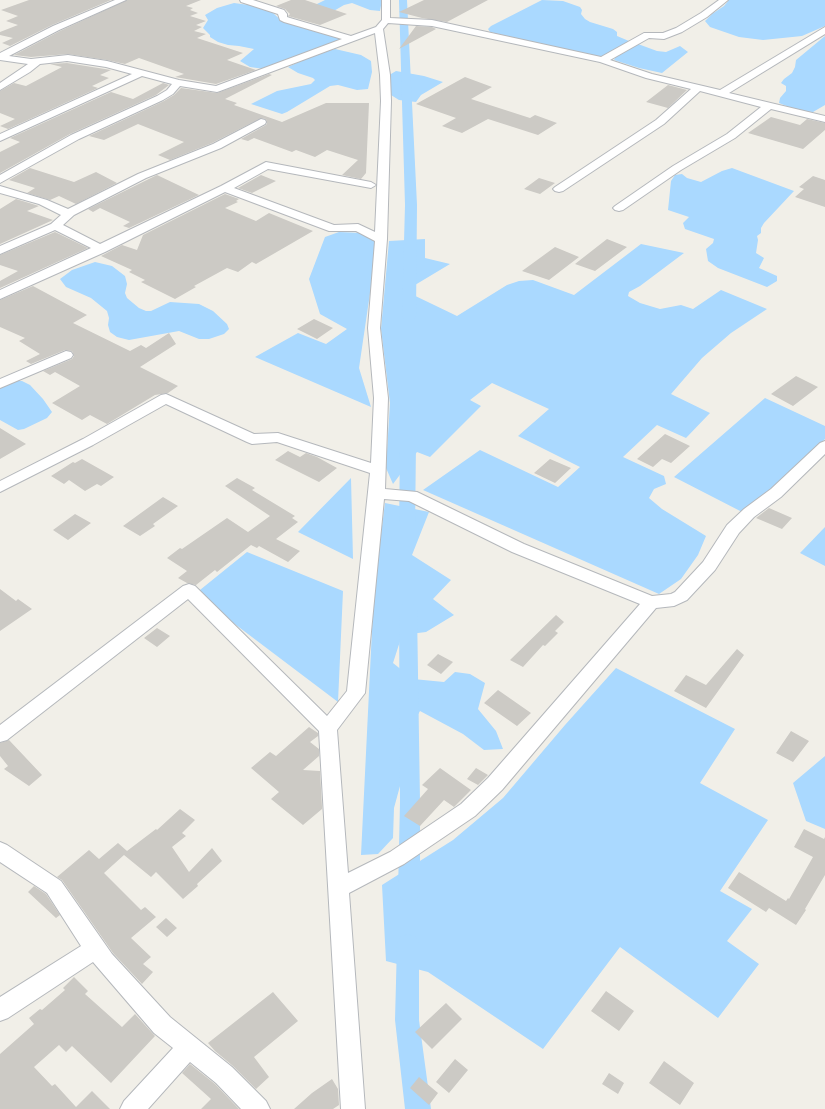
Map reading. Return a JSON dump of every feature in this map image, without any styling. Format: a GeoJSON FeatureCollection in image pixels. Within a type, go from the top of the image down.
{"type":"FeatureCollection","features":[{"type":"Feature","properties":{"kind":"street"},"geometry":{"type":"LineString","coordinates":[[0,57],[56,28],[122,0]]}},
{"type":"Feature","properties":{"kind":"street"},"geometry":{"type":"LineString","coordinates":[[244,0],[281,12],[283,14],[283,18],[287,20],[352,39]]}},
{"type":"Feature","properties":{"kind":"street"},"geometry":{"type":"LineString","coordinates":[[328,728],[356,693],[377,493],[381,398],[374,328],[381,239],[386,101],[386,0]]}},
{"type":"Feature","properties":{"kind":"street"},"geometry":{"type":"LineString","coordinates":[[602,60],[647,35],[664,36],[679,30],[704,15],[724,0]]}},
{"type":"Feature","properties":{"kind":"street"},"geometry":{"type":"LineString","coordinates":[[0,57],[37,62],[67,58],[107,64],[178,83],[217,89],[352,39],[386,24],[418,21],[602,60],[649,76],[696,86],[825,119]]}},
{"type":"Feature","properties":{"kind":"street"},"geometry":{"type":"LineString","coordinates":[[722,93],[825,30]]}},
{"type":"Feature","properties":{"kind":"street"},"geometry":{"type":"LineString","coordinates":[[0,87],[37,62]]}},
{"type":"Feature","properties":{"kind":"street"},"geometry":{"type":"LineString","coordinates":[[0,138],[141,73]]}},
{"type":"Feature","properties":{"kind":"street"},"geometry":{"type":"LineString","coordinates":[[0,180],[68,140],[160,98],[170,92],[178,83]]}},
{"type":"Feature","properties":{"kind":"street"},"geometry":{"type":"LineString","coordinates":[[559,189],[580,173],[660,122],[695,92],[696,86]]}},
{"type":"Feature","properties":{"kind":"street"},"geometry":{"type":"LineString","coordinates":[[620,208],[677,168],[731,136],[767,107],[764,104]]}},
{"type":"Feature","properties":{"kind":"street"},"geometry":{"type":"LineString","coordinates":[[0,250],[55,226],[66,218],[67,214],[142,176],[217,146],[261,122]]}},
{"type":"Feature","properties":{"kind":"street"},"geometry":{"type":"LineString","coordinates":[[0,295],[101,249],[225,188],[266,165],[370,185]]}},
{"type":"Feature","properties":{"kind":"street"},"geometry":{"type":"LineString","coordinates":[[225,188],[333,229],[358,227],[381,239]]}},
{"type":"Feature","properties":{"kind":"street"},"geometry":{"type":"LineString","coordinates":[[0,189],[43,202],[64,211],[67,214]]}},
{"type":"Feature","properties":{"kind":"street"},"geometry":{"type":"LineString","coordinates":[[55,226],[101,249]]}},
{"type":"Feature","properties":{"kind":"street"},"geometry":{"type":"LineString","coordinates":[[0,384],[66,355]]}},
{"type":"Feature","properties":{"kind":"street"},"geometry":{"type":"LineString","coordinates":[[0,487],[88,442],[166,398],[252,439],[278,437],[378,470]]}},
{"type":"Feature","properties":{"kind":"street"},"geometry":{"type":"LineString","coordinates":[[377,493],[412,496],[518,548],[651,602],[674,600],[681,596],[709,566],[733,529],[749,514],[776,493],[825,446]]}},
{"type":"Feature","properties":{"kind":"street"},"geometry":{"type":"LineString","coordinates":[[0,735],[189,590],[328,728],[353,1109]]}},
{"type":"Feature","properties":{"kind":"street"},"geometry":{"type":"LineString","coordinates":[[338,888],[397,858],[468,810],[495,784],[651,602]]}},
{"type":"Feature","properties":{"kind":"street"},"geometry":{"type":"LineString","coordinates":[[0,851],[54,887],[104,961],[162,1025],[224,1075],[258,1109]]}},
{"type":"Feature","properties":{"kind":"street"},"geometry":{"type":"LineString","coordinates":[[0,1010],[95,949]]}},
{"type":"Feature","properties":{"kind":"street"},"geometry":{"type":"LineString","coordinates":[[132,1109],[189,1047]]}},
{"type":"Feature","properties":{"kind":"water"},"geometry":{"type":"Polygon","coordinates":[[[325,0],[382,0],[380,11],[370,10],[352,3],[344,5],[332,12],[307,9],[325,0]]]}},
{"type":"Feature","properties":{"kind":"water"},"geometry":{"type":"Polygon","coordinates":[[[542,0],[563,1],[580,7],[582,10],[581,14],[585,19],[613,29],[617,32],[617,36],[629,41],[604,56],[597,57],[490,32],[488,29],[491,26],[542,0]]]}},
{"type":"Feature","properties":{"kind":"water"},"geometry":{"type":"Polygon","coordinates":[[[729,0],[825,0],[825,26],[802,36],[763,40],[739,37],[710,27],[705,21],[724,6],[729,0]]]}},
{"type":"Feature","properties":{"kind":"water"},"geometry":{"type":"Polygon","coordinates":[[[234,3],[256,6],[273,13],[282,21],[345,39],[264,69],[250,67],[240,61],[254,49],[218,42],[210,37],[210,35],[203,28],[208,20],[205,15],[217,8],[234,3]]]}},
{"type":"Feature","properties":{"kind":"water"},"geometry":{"type":"Polygon","coordinates":[[[825,36],[825,105],[813,112],[799,111],[779,103],[780,98],[786,91],[786,86],[781,83],[792,73],[796,60],[825,36]]]}},
{"type":"Feature","properties":{"kind":"water"},"geometry":{"type":"Polygon","coordinates":[[[638,44],[657,51],[666,52],[680,46],[688,52],[662,73],[614,60],[616,56],[638,44]]]}},
{"type":"Feature","properties":{"kind":"water"},"geometry":{"type":"Polygon","coordinates":[[[335,49],[361,55],[371,61],[372,72],[368,89],[357,90],[338,85],[330,86],[282,114],[251,104],[277,91],[311,84],[315,80],[313,78],[298,73],[288,67],[315,55],[335,49]]]}},
{"type":"Feature","properties":{"kind":"water"},"geometry":{"type":"Polygon","coordinates":[[[396,71],[424,76],[443,82],[421,95],[416,102],[399,100],[391,95],[389,78],[391,74],[396,71]]]}},
{"type":"Feature","properties":{"kind":"water"},"geometry":{"type":"Polygon","coordinates":[[[732,168],[794,191],[764,223],[761,228],[761,233],[757,236],[758,240],[756,253],[764,258],[759,268],[777,276],[777,281],[767,287],[718,268],[708,261],[706,249],[713,243],[714,239],[685,229],[683,223],[689,217],[668,210],[671,181],[675,175],[682,174],[687,178],[701,182],[722,171],[732,168]]]}},
{"type":"Feature","properties":{"kind":"water"},"geometry":{"type":"Polygon","coordinates":[[[339,232],[362,233],[378,239],[359,368],[371,407],[255,357],[298,333],[326,344],[347,329],[320,314],[309,279],[325,237],[339,232]]]}},
{"type":"Feature","properties":{"kind":"water"},"geometry":{"type":"Polygon","coordinates":[[[425,239],[425,258],[450,264],[405,291],[457,316],[507,285],[519,281],[533,280],[574,295],[641,244],[684,253],[640,286],[629,292],[628,296],[640,303],[660,309],[681,305],[693,309],[721,290],[767,309],[731,333],[702,358],[671,394],[710,413],[686,438],[657,425],[623,457],[664,476],[666,484],[654,489],[649,498],[662,509],[706,536],[698,555],[681,579],[659,594],[423,490],[480,450],[558,487],[580,467],[518,436],[549,409],[492,383],[470,400],[481,406],[430,457],[417,452],[393,484],[386,468],[390,403],[381,329],[389,241],[425,239]]]}},
{"type":"Feature","properties":{"kind":"water"},"geometry":{"type":"Polygon","coordinates":[[[95,262],[112,266],[125,276],[127,284],[125,293],[127,298],[139,308],[146,311],[151,311],[170,302],[199,304],[213,311],[227,324],[229,329],[224,334],[209,339],[199,339],[179,331],[129,340],[117,337],[110,332],[107,311],[91,298],[66,287],[60,279],[72,270],[95,262]]]}},
{"type":"Feature","properties":{"kind":"water"},"geometry":{"type":"Polygon","coordinates":[[[15,381],[22,381],[30,385],[43,399],[52,412],[47,418],[24,429],[18,430],[0,420],[0,388],[15,381]]]}},
{"type":"Feature","properties":{"kind":"water"},"geometry":{"type":"Polygon","coordinates":[[[765,398],[825,426],[825,439],[746,514],[674,477],[765,398]]]}},
{"type":"Feature","properties":{"kind":"water"},"geometry":{"type":"Polygon","coordinates":[[[351,478],[353,559],[298,532],[351,478]]]}},
{"type":"Feature","properties":{"kind":"water"},"geometry":{"type":"Polygon","coordinates":[[[385,503],[429,512],[412,555],[451,580],[433,599],[454,615],[426,632],[402,635],[393,663],[413,679],[444,682],[455,672],[470,674],[485,683],[478,709],[496,731],[503,749],[484,750],[463,734],[420,711],[407,734],[403,775],[394,808],[393,838],[378,854],[361,855],[374,589],[385,503]]]}},
{"type":"Feature","properties":{"kind":"water"},"geometry":{"type":"Polygon","coordinates":[[[825,527],[825,566],[800,553],[825,527]]]}},
{"type":"Feature","properties":{"kind":"water"},"geometry":{"type":"Polygon","coordinates":[[[247,552],[343,591],[338,702],[195,594],[247,552]]]}},
{"type":"Feature","properties":{"kind":"water"},"geometry":{"type":"Polygon","coordinates":[[[616,668],[735,729],[700,783],[768,820],[720,891],[752,909],[727,941],[759,964],[718,1018],[620,947],[543,1049],[428,972],[386,961],[382,885],[453,840],[503,798],[616,668]]]}},
{"type":"Feature","properties":{"kind":"water"},"geometry":{"type":"Polygon","coordinates":[[[825,756],[825,829],[806,821],[793,783],[825,756]]]}},
{"type":"Feature","properties":{"kind":"building"},"geometry":{"type":"Polygon","coordinates":[[[29,0],[111,0],[52,25],[10,46],[2,43],[13,38],[0,35],[0,32],[18,25],[6,21],[18,16],[1,10],[29,0]]]}},
{"type":"Feature","properties":{"kind":"building"},"geometry":{"type":"Polygon","coordinates":[[[127,0],[201,0],[186,6],[193,8],[190,10],[198,13],[190,16],[206,21],[196,25],[202,27],[194,31],[206,34],[197,38],[243,53],[227,60],[256,70],[216,84],[175,77],[184,74],[139,58],[125,64],[68,54],[31,57],[14,55],[60,31],[127,0]]]}},
{"type":"Feature","properties":{"kind":"building"},"geometry":{"type":"Polygon","coordinates":[[[291,0],[305,0],[347,14],[320,25],[288,16],[290,14],[285,9],[276,6],[291,0]]]}},
{"type":"Feature","properties":{"kind":"building"},"geometry":{"type":"Polygon","coordinates":[[[424,0],[488,0],[447,22],[399,12],[424,0]]]}},
{"type":"Feature","properties":{"kind":"building"},"geometry":{"type":"Polygon","coordinates":[[[416,26],[432,27],[436,29],[399,49],[416,26]]]}},
{"type":"Feature","properties":{"kind":"building"},"geometry":{"type":"Polygon","coordinates":[[[67,63],[111,70],[100,75],[109,78],[92,86],[98,88],[8,129],[0,126],[15,119],[0,113],[0,91],[14,83],[26,86],[62,67],[50,64],[67,63]]]}},
{"type":"Feature","properties":{"kind":"building"},"geometry":{"type":"Polygon","coordinates":[[[269,74],[272,75],[225,99],[237,103],[234,105],[282,122],[326,103],[369,103],[366,173],[361,179],[342,175],[358,160],[327,150],[315,157],[296,150],[292,152],[254,138],[248,141],[241,139],[266,125],[266,119],[261,118],[212,143],[170,160],[158,155],[184,142],[138,124],[104,140],[89,136],[164,101],[174,95],[181,88],[217,93],[269,74]]]}},
{"type":"Feature","properties":{"kind":"building"},"geometry":{"type":"Polygon","coordinates":[[[465,77],[492,87],[471,99],[530,118],[535,115],[557,123],[538,135],[488,119],[462,133],[442,126],[456,118],[416,104],[465,77]]]}},
{"type":"Feature","properties":{"kind":"building"},"geometry":{"type":"Polygon","coordinates":[[[163,83],[169,85],[156,95],[70,134],[0,173],[0,152],[20,142],[10,138],[111,92],[133,99],[163,83]]]}},
{"type":"Feature","properties":{"kind":"building"},"geometry":{"type":"Polygon","coordinates":[[[668,85],[687,90],[668,108],[646,102],[668,85]]]}},
{"type":"Feature","properties":{"kind":"building"},"geometry":{"type":"Polygon","coordinates":[[[771,117],[800,125],[807,119],[825,123],[825,130],[803,149],[748,133],[771,117]]]}},
{"type":"Feature","properties":{"kind":"building"},"geometry":{"type":"Polygon","coordinates":[[[30,168],[74,182],[96,172],[117,183],[76,204],[59,196],[50,200],[27,193],[35,188],[9,180],[30,168]]]}},
{"type":"Feature","properties":{"kind":"building"},"geometry":{"type":"Polygon","coordinates":[[[157,175],[199,195],[129,228],[123,226],[130,222],[100,208],[93,212],[88,209],[157,175]]]}},
{"type":"Feature","properties":{"kind":"building"},"geometry":{"type":"Polygon","coordinates":[[[261,175],[276,181],[252,193],[238,188],[261,175]]]}},
{"type":"Feature","properties":{"kind":"building"},"geometry":{"type":"Polygon","coordinates":[[[813,176],[825,180],[825,207],[795,197],[804,189],[799,187],[813,176]]]}},
{"type":"Feature","properties":{"kind":"building"},"geometry":{"type":"Polygon","coordinates":[[[539,178],[555,183],[540,194],[524,189],[539,178]]]}},
{"type":"Feature","properties":{"kind":"building"},"geometry":{"type":"Polygon","coordinates":[[[225,194],[239,199],[236,201],[238,202],[225,208],[256,221],[269,213],[313,231],[256,264],[252,262],[238,272],[227,268],[194,286],[196,287],[175,299],[141,282],[145,280],[129,272],[132,270],[101,256],[122,245],[137,250],[143,235],[225,194]]]}},
{"type":"Feature","properties":{"kind":"building"},"geometry":{"type":"Polygon","coordinates":[[[16,199],[39,206],[27,211],[53,220],[0,244],[0,209],[16,199]]]}},
{"type":"Feature","properties":{"kind":"building"},"geometry":{"type":"Polygon","coordinates":[[[55,232],[88,248],[0,288],[0,281],[18,271],[0,265],[0,255],[55,232]]]}},
{"type":"Feature","properties":{"kind":"building"},"geometry":{"type":"Polygon","coordinates":[[[607,239],[627,247],[595,271],[575,264],[607,239]]]}},
{"type":"Feature","properties":{"kind":"building"},"geometry":{"type":"Polygon","coordinates":[[[555,247],[579,257],[549,280],[522,271],[555,247]]]}},
{"type":"Feature","properties":{"kind":"building"},"geometry":{"type":"Polygon","coordinates":[[[33,286],[87,315],[73,323],[130,351],[141,345],[146,348],[169,333],[176,344],[140,367],[178,386],[168,393],[155,395],[107,424],[90,415],[82,420],[52,403],[80,386],[55,372],[50,375],[43,371],[72,359],[74,356],[72,351],[65,350],[31,364],[26,361],[40,354],[19,341],[25,338],[0,327],[0,300],[33,286]]]}},
{"type":"Feature","properties":{"kind":"building"},"geometry":{"type":"Polygon","coordinates":[[[314,319],[333,328],[317,339],[297,329],[314,319]]]}},
{"type":"Feature","properties":{"kind":"building"},"geometry":{"type":"Polygon","coordinates":[[[796,376],[818,387],[793,406],[771,394],[796,376]]]}},
{"type":"Feature","properties":{"kind":"building"},"geometry":{"type":"Polygon","coordinates":[[[0,428],[26,444],[0,459],[0,428]]]}},
{"type":"Feature","properties":{"kind":"building"},"geometry":{"type":"Polygon","coordinates":[[[665,434],[690,446],[671,463],[662,459],[653,467],[637,459],[665,434]]]}},
{"type":"Feature","properties":{"kind":"building"},"geometry":{"type":"Polygon","coordinates":[[[288,451],[300,457],[306,453],[337,468],[319,482],[275,460],[288,451]]]}},
{"type":"Feature","properties":{"kind":"building"},"geometry":{"type":"Polygon","coordinates":[[[82,459],[114,477],[101,486],[97,484],[85,491],[69,480],[64,484],[51,476],[73,462],[75,463],[82,459]]]}},
{"type":"Feature","properties":{"kind":"building"},"geometry":{"type":"Polygon","coordinates":[[[550,459],[571,468],[555,483],[534,473],[550,459]]]}},
{"type":"Feature","properties":{"kind":"building"},"geometry":{"type":"Polygon","coordinates":[[[237,478],[255,488],[252,490],[295,516],[292,518],[298,522],[276,539],[300,551],[288,562],[259,546],[257,548],[251,545],[217,572],[215,570],[196,585],[187,583],[178,578],[187,571],[167,558],[227,518],[248,532],[270,516],[225,486],[237,478]]]}},
{"type":"Feature","properties":{"kind":"building"},"geometry":{"type":"Polygon","coordinates":[[[163,497],[178,506],[153,524],[155,526],[140,536],[123,526],[163,497]]]}},
{"type":"Feature","properties":{"kind":"building"},"geometry":{"type":"Polygon","coordinates":[[[769,508],[792,518],[782,529],[756,518],[769,508]]]}},
{"type":"Feature","properties":{"kind":"building"},"geometry":{"type":"Polygon","coordinates":[[[75,514],[91,523],[68,540],[53,530],[75,514]]]}},
{"type":"Feature","properties":{"kind":"building"},"geometry":{"type":"Polygon","coordinates":[[[0,589],[16,601],[18,599],[32,609],[0,631],[0,589]]]}},
{"type":"Feature","properties":{"kind":"building"},"geometry":{"type":"Polygon","coordinates":[[[556,615],[564,622],[555,631],[558,633],[545,646],[543,645],[523,667],[510,660],[556,615]]]}},
{"type":"Feature","properties":{"kind":"building"},"geometry":{"type":"Polygon","coordinates":[[[157,628],[170,636],[157,647],[144,638],[157,628]]]}},
{"type":"Feature","properties":{"kind":"building"},"geometry":{"type":"Polygon","coordinates":[[[737,649],[744,655],[706,708],[674,691],[686,675],[706,685],[737,649]]]}},
{"type":"Feature","properties":{"kind":"building"},"geometry":{"type":"Polygon","coordinates":[[[438,654],[453,662],[441,674],[427,665],[438,654]]]}},
{"type":"Feature","properties":{"kind":"building"},"geometry":{"type":"Polygon","coordinates":[[[498,690],[531,713],[517,726],[484,703],[498,690]]]}},
{"type":"Feature","properties":{"kind":"building"},"geometry":{"type":"Polygon","coordinates":[[[309,727],[318,733],[318,736],[310,742],[319,749],[319,756],[303,770],[320,771],[322,809],[303,825],[271,799],[279,792],[251,768],[270,752],[276,756],[309,727]]]}},
{"type":"Feature","properties":{"kind":"building"},"geometry":{"type":"Polygon","coordinates":[[[791,731],[809,741],[793,762],[776,753],[791,731]]]}},
{"type":"Feature","properties":{"kind":"building"},"geometry":{"type":"Polygon","coordinates":[[[9,740],[42,775],[29,786],[4,769],[8,766],[0,756],[0,743],[9,740]]]}},
{"type":"Feature","properties":{"kind":"building"},"geometry":{"type":"Polygon","coordinates":[[[440,768],[471,790],[454,807],[444,800],[420,826],[404,816],[428,789],[422,785],[440,768]]]}},
{"type":"Feature","properties":{"kind":"building"},"geometry":{"type":"Polygon","coordinates":[[[476,768],[488,775],[478,785],[467,779],[476,768]]]}},
{"type":"Feature","properties":{"kind":"building"},"geometry":{"type":"Polygon","coordinates":[[[180,809],[195,820],[182,833],[186,836],[172,847],[189,872],[212,848],[222,861],[183,899],[156,872],[151,877],[124,855],[104,873],[141,910],[145,907],[156,917],[131,938],[151,957],[143,964],[153,972],[142,984],[113,953],[62,880],[57,877],[89,850],[99,859],[118,843],[127,851],[156,829],[157,830],[180,809]]]}},
{"type":"Feature","properties":{"kind":"building"},"geometry":{"type":"Polygon","coordinates":[[[804,829],[824,839],[825,837],[825,875],[796,925],[769,908],[766,912],[728,888],[739,872],[786,901],[788,898],[789,899],[813,857],[794,847],[804,829]]]}},
{"type":"Feature","properties":{"kind":"building"},"geometry":{"type":"Polygon","coordinates":[[[34,886],[46,894],[60,915],[56,918],[28,892],[34,886]]]}},
{"type":"Feature","properties":{"kind":"building"},"geometry":{"type":"Polygon","coordinates":[[[166,918],[177,928],[167,937],[156,927],[166,918]]]}},
{"type":"Feature","properties":{"kind":"building"},"geometry":{"type":"Polygon","coordinates":[[[74,977],[88,991],[85,994],[122,1027],[135,1014],[155,1036],[111,1083],[72,1046],[66,1052],[59,1045],[34,1067],[52,1086],[55,1084],[76,1107],[92,1091],[110,1109],[0,1109],[0,1054],[34,1024],[29,1018],[40,1009],[42,1010],[65,990],[63,988],[74,977]]]}},
{"type":"Feature","properties":{"kind":"building"},"geometry":{"type":"Polygon","coordinates":[[[606,991],[634,1011],[619,1031],[591,1011],[606,991]]]}},
{"type":"Feature","properties":{"kind":"building"},"geometry":{"type":"Polygon","coordinates":[[[273,992],[298,1021],[254,1057],[269,1077],[256,1089],[208,1043],[273,992]]]}},
{"type":"Feature","properties":{"kind":"building"},"geometry":{"type":"Polygon","coordinates":[[[446,1003],[462,1019],[432,1049],[415,1032],[446,1003]]]}},
{"type":"Feature","properties":{"kind":"building"},"geometry":{"type":"Polygon","coordinates":[[[455,1059],[468,1070],[449,1093],[436,1082],[455,1059]]]}},
{"type":"Feature","properties":{"kind":"building"},"geometry":{"type":"Polygon","coordinates":[[[664,1061],[694,1083],[680,1105],[649,1083],[664,1061]]]}},
{"type":"Feature","properties":{"kind":"building"},"geometry":{"type":"Polygon","coordinates":[[[190,1064],[215,1084],[239,1109],[201,1109],[211,1099],[182,1073],[190,1064]]]}},
{"type":"Feature","properties":{"kind":"building"},"geometry":{"type":"Polygon","coordinates":[[[609,1073],[624,1083],[618,1094],[602,1084],[609,1073]]]}},
{"type":"Feature","properties":{"kind":"building"},"geometry":{"type":"Polygon","coordinates":[[[419,1077],[438,1093],[429,1105],[410,1088],[419,1077]]]}},
{"type":"Feature","properties":{"kind":"building"},"geometry":{"type":"Polygon","coordinates":[[[332,1079],[338,1089],[339,1105],[333,1109],[294,1109],[312,1093],[332,1079]]]}},
{"type":"Feature","properties":{"kind":"waterway"},"geometry":{"type":"LineString","coordinates":[[403,0],[411,205],[409,316]]}},
{"type":"Feature","properties":{"kind":"waterway"},"geometry":{"type":"LineString","coordinates":[[407,532],[408,442]]}},
{"type":"Feature","properties":{"kind":"waterway"},"geometry":{"type":"LineString","coordinates":[[408,610],[410,802],[409,892]]}},
{"type":"Feature","properties":{"kind":"waterway"},"geometry":{"type":"LineString","coordinates":[[408,944],[407,1020],[418,1109]]}}]}
